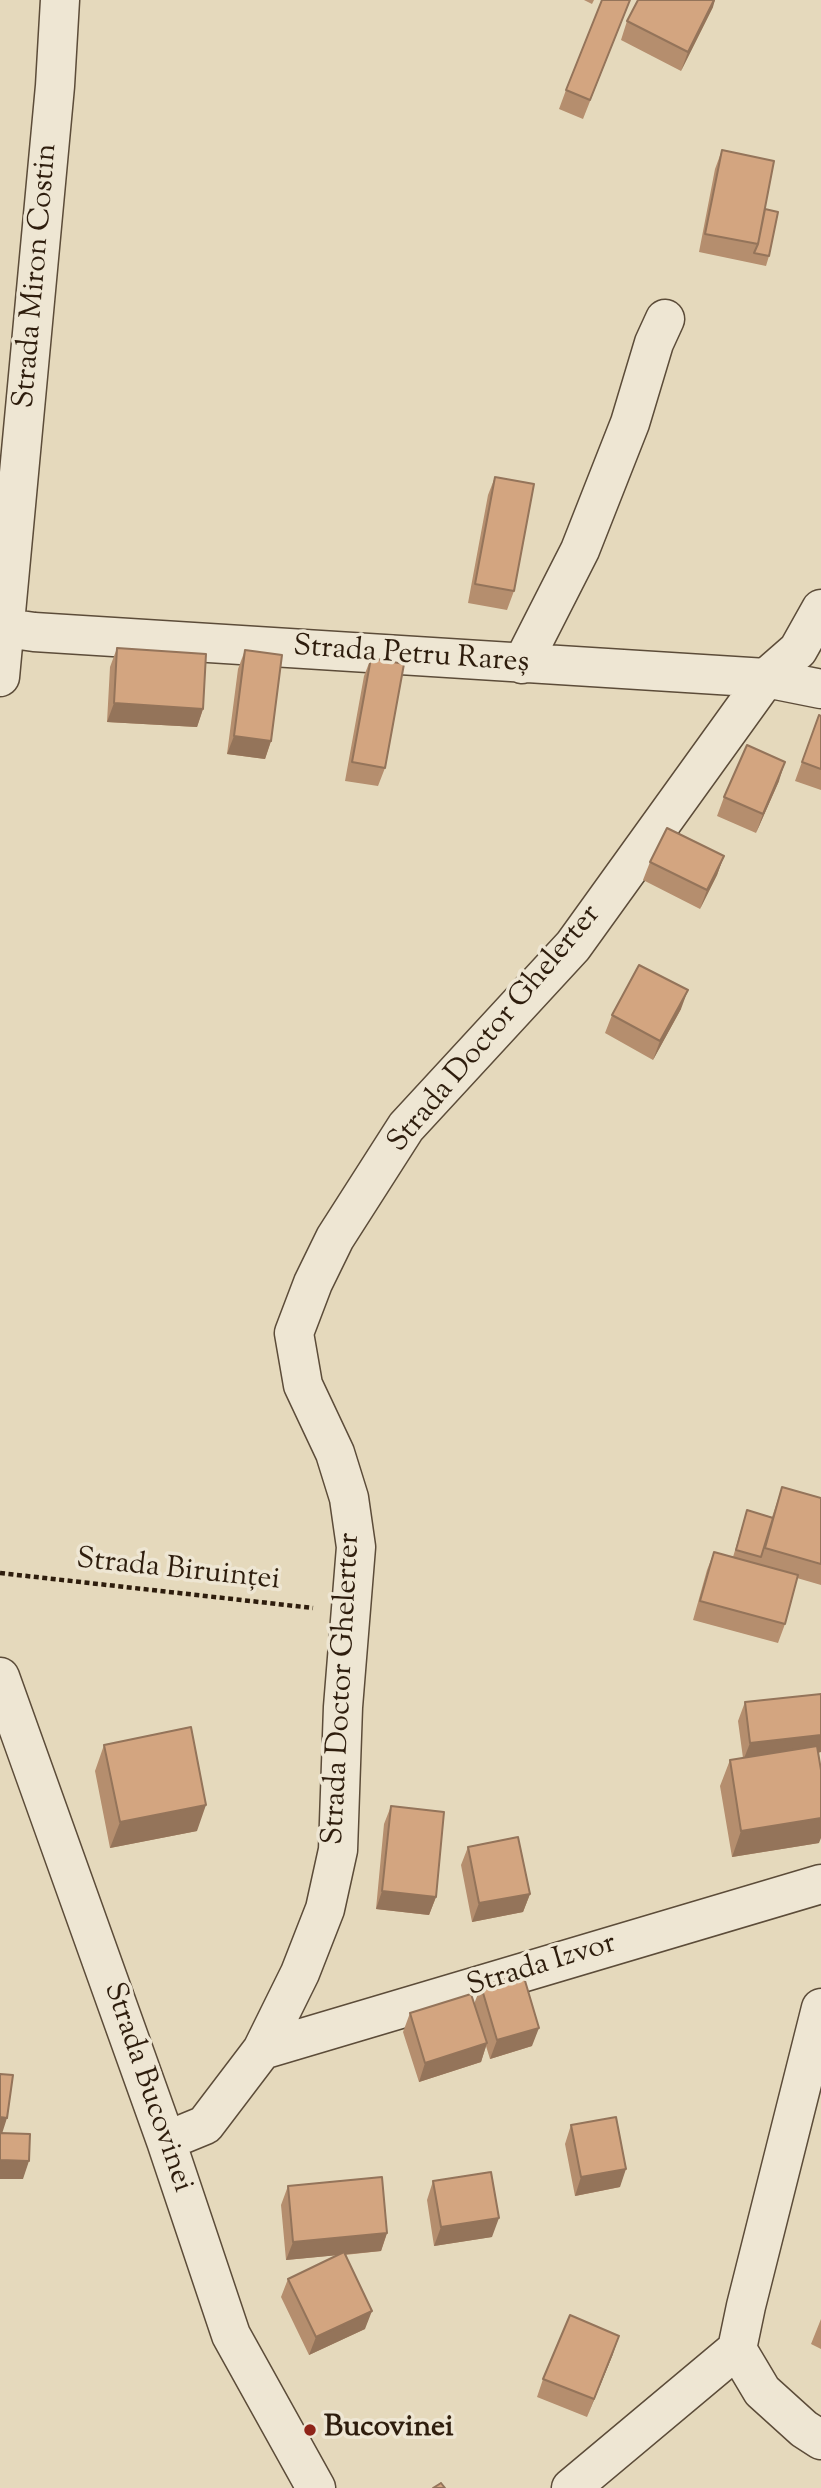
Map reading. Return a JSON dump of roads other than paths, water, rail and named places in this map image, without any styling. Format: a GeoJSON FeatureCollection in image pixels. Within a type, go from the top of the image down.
{"type":"FeatureCollection","features":[{"type":"Feature","properties":{"kind":"street","name":"Strada Miron Costin"},"geometry":{"type":"LineString","coordinates":[[0,677],[2,627],[12,560],[39,267],[60,0]]}},
{"type":"Feature","properties":{"kind":"street"},"geometry":{"type":"LineString","coordinates":[[522,664],[580,550],[630,423],[654,344],[665,319]]}},
{"type":"Feature","properties":{"kind":"street","name":"Strada Doctor Ghelerter"},"geometry":{"type":"LineString","coordinates":[[166,2141],[205,2125],[262,2050],[300,1973],[325,1909],[338,1850],[343,1707],[356,1547],[349,1498],[335,1453],[303,1385],[294,1333],[313,1283],[335,1238],[406,1127],[573,946],[766,678],[797,650],[821,609]]}},
{"type":"Feature","properties":{"kind":"street","name":"Strada Petru Rareș"},"geometry":{"type":"LineString","coordinates":[[2,627],[34,632],[766,678],[821,689]]}},
{"type":"Feature","properties":{"kind":"street","name":"Strada Bucovinei"},"geometry":{"type":"LineString","coordinates":[[0,1676],[166,2141],[231,2335],[316,2488]]}},
{"type":"Feature","properties":{"kind":"street","name":"Strada Izvor"},"geometry":{"type":"LineString","coordinates":[[262,2050],[821,1884]]}},
{"type":"Feature","properties":{"kind":"street"},"geometry":{"type":"LineString","coordinates":[[572,2488],[737,2348],[821,2008]]}},
{"type":"Feature","properties":{"kind":"street"},"geometry":{"type":"LineString","coordinates":[[737,2348],[762,2391],[804,2429],[821,2440]]}},
{"type":"Feature","properties":{"kind":"place","name":"Bucovinei"},"geometry":{"type":"Point","coordinates":[310,2430]}}]}
